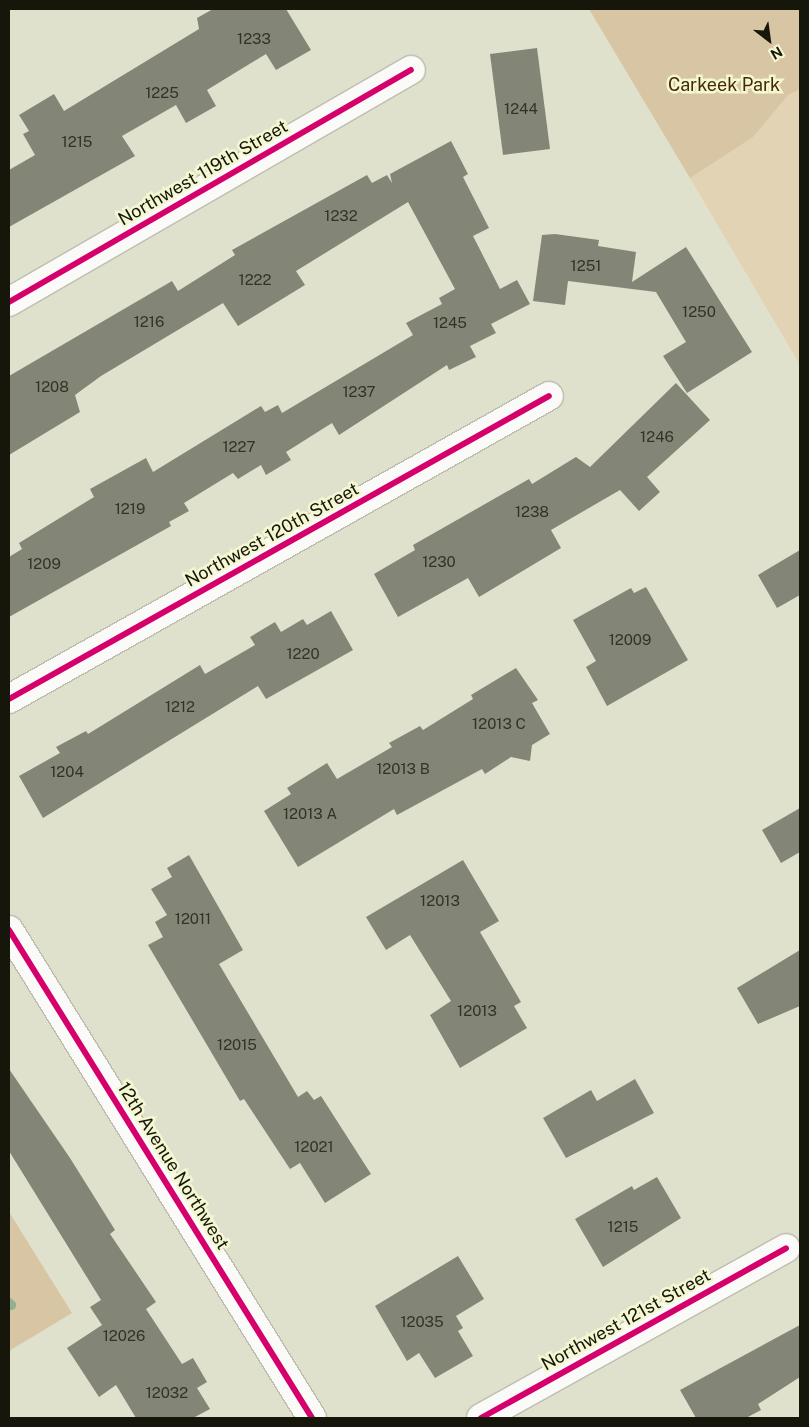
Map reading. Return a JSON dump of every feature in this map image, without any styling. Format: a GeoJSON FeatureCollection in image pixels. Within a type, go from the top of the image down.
{"type":"FeatureCollection","features":[{"type":"Feature","properties":{"kind":"street","name":"Northwest 119th Street"},"geometry":{"type":"LineString","coordinates":[[9,302],[411,70]]}},
{"type":"Feature","properties":{"kind":"street","name":"Northwest 120th Street"},"geometry":{"type":"LineString","coordinates":[[9,699],[549,396]]}},
{"type":"Feature","properties":{"kind":"street","name":"12th Avenue Northwest"},"geometry":{"type":"LineString","coordinates":[[9,930],[312,1418]]}},
{"type":"Feature","properties":{"kind":"street","name":"Northwest 121st Street"},"geometry":{"type":"LineString","coordinates":[[481,1418],[786,1248]]}},
{"type":"Feature","properties":{"kind":"green space","name":"Carkeek Park"},"geometry":{"type":"Polygon","coordinates":[[[589,9],[800,9],[800,365],[690,178],[589,9]]]}},
{"type":"Feature","properties":{"kind":"green space","name":"Carkeek Park"},"geometry":{"type":"Polygon","coordinates":[[[589,9],[800,9],[800,89],[788,95],[753,137],[690,178],[589,9]]]}},
{"type":"Feature","properties":{"kind":"green space"},"geometry":{"type":"Polygon","coordinates":[[[9,1212],[72,1313],[9,1351],[9,1212]]]}},
{"type":"Feature","properties":{"kind":"building"},"geometry":{"type":"Polygon","coordinates":[[[213,9],[286,9],[311,50],[276,70],[266,54],[207,90],[216,106],[186,123],[176,105],[122,136],[135,156],[9,227],[9,170],[35,155],[23,134],[29,131],[19,115],[54,94],[64,111],[199,29],[197,18],[213,9]]]}},
{"type":"Feature","properties":{"kind":"building"},"geometry":{"type":"Polygon","coordinates":[[[537,48],[550,149],[503,155],[490,54],[537,48]]]}},
{"type":"Feature","properties":{"kind":"building"},"geometry":{"type":"Polygon","coordinates":[[[451,141],[468,174],[463,177],[489,228],[473,236],[500,289],[517,280],[530,304],[491,324],[496,333],[470,346],[476,357],[449,370],[447,365],[339,435],[332,423],[286,452],[291,460],[266,475],[261,465],[238,479],[233,473],[184,503],[189,511],[169,522],[171,526],[9,617],[9,557],[22,549],[19,543],[94,497],[90,489],[146,458],[153,472],[261,406],[265,412],[278,405],[282,413],[413,335],[406,323],[442,304],[439,298],[455,289],[408,202],[296,271],[305,285],[238,326],[223,303],[101,376],[75,395],[80,412],[9,455],[9,376],[172,281],[178,291],[235,255],[232,250],[367,175],[372,183],[387,175],[392,183],[390,174],[451,141]]]}},
{"type":"Feature","properties":{"kind":"building"},"geometry":{"type":"Polygon","coordinates":[[[555,234],[599,240],[598,246],[636,252],[632,282],[686,247],[752,352],[687,393],[663,356],[686,342],[656,292],[568,281],[565,305],[533,301],[542,235],[555,234]]]}},
{"type":"Feature","properties":{"kind":"building"},"geometry":{"type":"Polygon","coordinates":[[[676,383],[710,420],[647,477],[660,492],[639,511],[620,490],[551,530],[561,548],[479,597],[468,578],[398,617],[374,574],[415,550],[413,545],[529,479],[532,484],[576,457],[590,467],[676,383]]]}},
{"type":"Feature","properties":{"kind":"building"},"geometry":{"type":"Polygon","coordinates":[[[800,550],[800,595],[777,608],[758,575],[800,550]]]}},
{"type":"Feature","properties":{"kind":"building"},"geometry":{"type":"Polygon","coordinates":[[[646,587],[688,660],[607,706],[586,667],[596,661],[573,620],[631,588],[634,593],[646,587]]]}},
{"type":"Feature","properties":{"kind":"building"},"geometry":{"type":"Polygon","coordinates":[[[331,611],[353,650],[266,699],[258,686],[43,818],[19,776],[60,753],[56,747],[86,731],[88,734],[200,665],[205,674],[255,645],[250,637],[275,622],[281,632],[303,619],[307,625],[331,611]]]}},
{"type":"Feature","properties":{"kind":"building"},"geometry":{"type":"Polygon","coordinates":[[[516,668],[538,700],[532,703],[550,734],[532,745],[530,761],[511,757],[485,774],[482,769],[397,815],[394,809],[298,867],[264,811],[291,794],[287,788],[327,763],[337,779],[392,747],[389,743],[420,726],[423,730],[473,699],[471,695],[516,668]]]}},
{"type":"Feature","properties":{"kind":"building"},"geometry":{"type":"Polygon","coordinates":[[[800,808],[800,852],[781,863],[762,830],[800,808]]]}},
{"type":"Feature","properties":{"kind":"building"},"geometry":{"type":"Polygon","coordinates":[[[189,855],[243,950],[219,964],[298,1097],[307,1091],[314,1100],[321,1096],[371,1174],[325,1203],[300,1163],[290,1169],[244,1099],[240,1101],[148,945],[163,937],[155,922],[167,915],[151,889],[172,877],[167,868],[189,855]]]}},
{"type":"Feature","properties":{"kind":"building"},"geometry":{"type":"Polygon","coordinates":[[[463,860],[499,921],[480,932],[521,1002],[514,1006],[527,1028],[460,1068],[430,1015],[451,1001],[410,935],[386,950],[366,917],[463,860]]]}},
{"type":"Feature","properties":{"kind":"building"},"geometry":{"type":"Polygon","coordinates":[[[800,950],[800,1006],[758,1024],[737,988],[800,950]]]}},
{"type":"Feature","properties":{"kind":"building"},"geometry":{"type":"Polygon","coordinates":[[[9,1069],[70,1158],[115,1230],[110,1234],[156,1302],[146,1309],[182,1364],[193,1358],[207,1382],[197,1388],[210,1409],[193,1418],[136,1418],[116,1385],[99,1397],[67,1348],[102,1325],[90,1307],[101,1300],[9,1151],[9,1069]]]}},
{"type":"Feature","properties":{"kind":"building"},"geometry":{"type":"Polygon","coordinates":[[[635,1079],[654,1113],[566,1158],[543,1118],[591,1090],[597,1101],[635,1079]]]}},
{"type":"Feature","properties":{"kind":"building"},"geometry":{"type":"Polygon","coordinates":[[[657,1177],[681,1218],[603,1267],[575,1219],[632,1186],[634,1190],[657,1177]]]}},
{"type":"Feature","properties":{"kind":"building"},"geometry":{"type":"Polygon","coordinates":[[[458,1256],[484,1299],[456,1316],[463,1328],[458,1331],[473,1356],[435,1378],[419,1353],[407,1361],[375,1306],[458,1256]]]}},
{"type":"Feature","properties":{"kind":"building"},"geometry":{"type":"Polygon","coordinates":[[[800,1325],[800,1377],[758,1404],[761,1410],[746,1418],[696,1418],[680,1390],[800,1325]]]}},
{"type":"Feature","properties":{"kind":"cycle path"},"geometry":{"type":"LineString","coordinates":[[9,302],[411,70]]}},
{"type":"Feature","properties":{"kind":"cycle path"},"geometry":{"type":"LineString","coordinates":[[9,699],[549,396]]}},
{"type":"Feature","properties":{"kind":"cycle path"},"geometry":{"type":"LineString","coordinates":[[9,930],[312,1418]]}},
{"type":"Feature","properties":{"kind":"cycle path"},"geometry":{"type":"LineString","coordinates":[[481,1418],[786,1248]]}}]}
